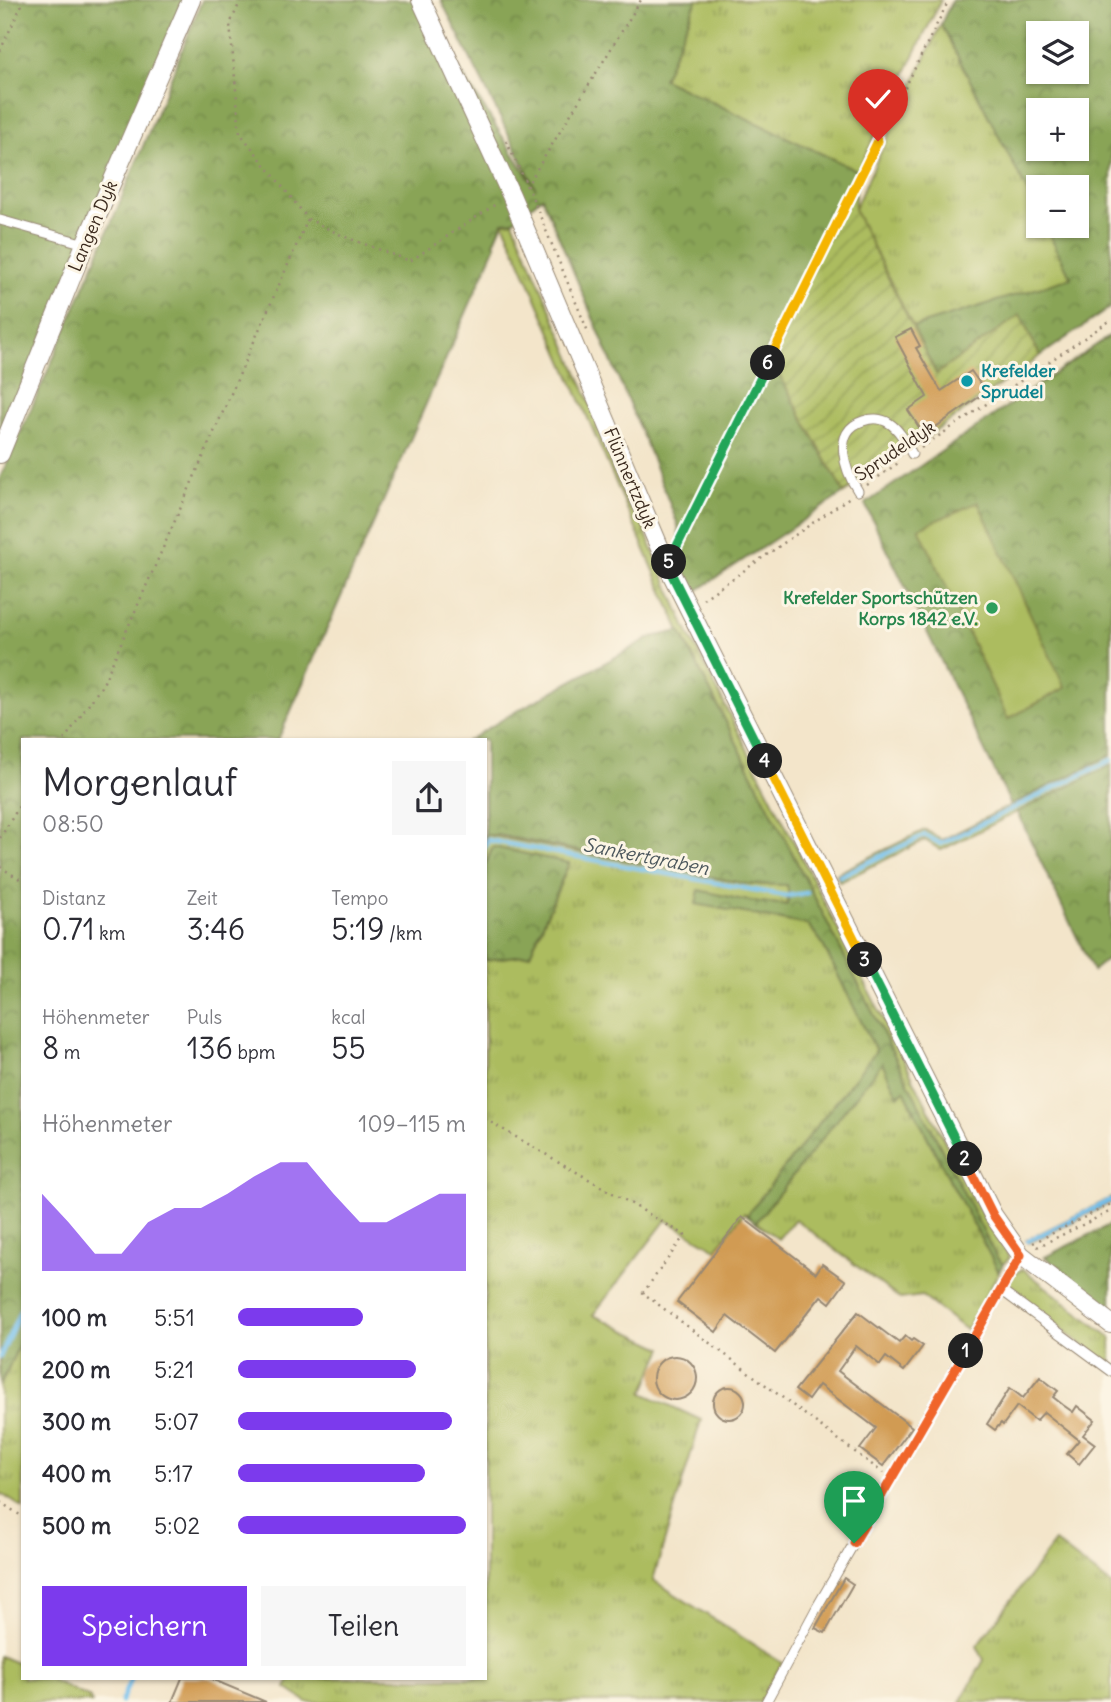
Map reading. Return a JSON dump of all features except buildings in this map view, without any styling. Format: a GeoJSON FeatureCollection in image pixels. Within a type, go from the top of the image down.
{"type":"FeatureCollection","features":[{"type":"Feature","properties":{"kind":"street","name":"Langen Dyk"},"geometry":{"type":"LineString","coordinates":[[0,454],[85,244],[191,0]]}},
{"type":"Feature","properties":{"kind":"street","name":"Flünnertzdyk"},"geometry":{"type":"LineString","coordinates":[[421,0],[511,195],[667,565],[993,1215],[1021,1255],[1111,1324]]}},
{"type":"Feature","properties":{"kind":"lane"},"geometry":{"type":"LineString","coordinates":[[0,220],[85,244]]}},
{"type":"Feature","properties":{"kind":"lane"},"geometry":{"type":"LineString","coordinates":[[858,491],[850,480],[843,458],[844,436],[855,423],[872,418],[888,422],[901,434],[912,454]]}},
{"type":"Feature","properties":{"kind":"lane"},"geometry":{"type":"LineString","coordinates":[[766,1702],[1021,1255]]}},
{"type":"Feature","properties":{"kind":"lane"},"geometry":{"type":"LineString","coordinates":[[1001,1290],[1111,1371]]}},
{"type":"Feature","properties":{"kind":"path"},"geometry":{"type":"LineString","coordinates":[[0,51],[24,0]]}},
{"type":"Feature","properties":{"kind":"path"},"geometry":{"type":"LineString","coordinates":[[241,0],[230,24],[240,133],[308,219],[343,236],[410,261],[511,195]]}},
{"type":"Feature","properties":{"kind":"path"},"geometry":{"type":"LineString","coordinates":[[527,187],[641,0]]}},
{"type":"Feature","properties":{"kind":"path"},"geometry":{"type":"LineString","coordinates":[[667,565],[949,0]]}},
{"type":"Feature","properties":{"kind":"path"},"geometry":{"type":"LineString","coordinates":[[65,738],[103,684],[308,219]]}},
{"type":"Feature","properties":{"kind":"path","name":"Sprudeldyk"},"geometry":{"type":"LineString","coordinates":[[695,604],[1111,320]]}},
{"type":"Feature","properties":{"kind":"path"},"geometry":{"type":"LineString","coordinates":[[0,838],[21,803]]}},
{"type":"Feature","properties":{"kind":"path"},"geometry":{"type":"LineString","coordinates":[[0,867],[21,880]]}},
{"type":"Feature","properties":{"kind":"path"},"geometry":{"type":"LineString","coordinates":[[487,1120],[685,1235],[643,1293],[891,1479]]}},
{"type":"Feature","properties":{"kind":"path"},"geometry":{"type":"LineString","coordinates":[[1021,1255],[1028,1245],[1111,1204]]}},
{"type":"Feature","properties":{"kind":"path"},"geometry":{"type":"LineString","coordinates":[[1021,1255],[1111,1210]]}},
{"type":"Feature","properties":{"kind":"path"},"geometry":{"type":"LineString","coordinates":[[0,1502],[21,1516]]}},
{"type":"Feature","properties":{"kind":"green space"},"geometry":{"type":"Polygon","coordinates":[[[0,0],[191,0],[0,436],[0,0]]]}},
{"type":"Feature","properties":{"kind":"green space"},"geometry":{"type":"Polygon","coordinates":[[[202,0],[415,0],[536,189],[441,0],[697,0],[663,79],[858,171],[766,350],[844,493],[695,592],[682,564],[678,525],[542,197],[513,221],[503,222],[494,243],[496,245],[279,738],[21,738],[21,1340],[0,1386],[0,478],[154,120],[202,0]]]}},
{"type":"Feature","properties":{"kind":"green space"},"geometry":{"type":"Polygon","coordinates":[[[697,0],[941,0],[858,171],[663,79],[697,0]]]}},
{"type":"Feature","properties":{"kind":"green space"},"geometry":{"type":"Polygon","coordinates":[[[952,0],[1111,0],[1111,307],[1040,356],[1020,315],[937,375],[913,327],[1071,278],[1051,238],[1089,238],[1089,175],[1026,175],[1026,189],[941,24],[952,0]]]}},
{"type":"Feature","properties":{"kind":"green space"},"geometry":{"type":"Polygon","coordinates":[[[941,24],[1026,189],[1026,238],[1051,238],[1072,278],[913,327],[854,209],[941,24]]]}},
{"type":"Feature","properties":{"kind":"green space"},"geometry":{"type":"Polygon","coordinates":[[[858,171],[854,209],[936,374],[1020,315],[1040,356],[844,493],[766,350],[858,171]]]}},
{"type":"Feature","properties":{"kind":"green space"},"geometry":{"type":"Polygon","coordinates":[[[513,221],[686,628],[981,1213],[1010,1258],[1003,1264],[996,1257],[680,631],[503,222],[513,221]]]}},
{"type":"Feature","properties":{"kind":"green space"},"geometry":{"type":"Polygon","coordinates":[[[1111,335],[1111,755],[1011,805],[865,504],[1111,335]]]}},
{"type":"Feature","properties":{"kind":"green space","name":"Krefelder Sportschützen Korps 1842 e.V."},"geometry":{"type":"Polygon","coordinates":[[[978,502],[1065,688],[1008,719],[919,528],[978,502]]]}},
{"type":"Feature","properties":{"kind":"green space"},"geometry":{"type":"Polygon","coordinates":[[[680,631],[996,1257],[1003,1264],[999,1272],[904,1090],[898,1096],[882,1063],[756,1222],[747,1215],[876,1051],[821,941],[808,925],[696,904],[699,890],[743,900],[787,905],[787,885],[747,884],[498,835],[487,836],[487,738],[472,738],[652,637],[680,631]]]}},
{"type":"Feature","properties":{"kind":"green space"},"geometry":{"type":"Polygon","coordinates":[[[1111,755],[1111,765],[941,850],[925,840],[840,882],[836,874],[925,830],[942,840],[1111,755]]]}},
{"type":"Feature","properties":{"kind":"green space"},"geometry":{"type":"Polygon","coordinates":[[[1111,765],[1111,956],[1093,971],[1017,812],[1111,765]]]}},
{"type":"Feature","properties":{"kind":"green space"},"geometry":{"type":"Polygon","coordinates":[[[487,835],[747,884],[787,885],[787,905],[699,891],[696,904],[808,925],[821,941],[876,1051],[747,1215],[744,1213],[716,1249],[666,1220],[593,1315],[663,1348],[643,1393],[701,1420],[653,1580],[782,1663],[760,1702],[307,1702],[286,1688],[290,1680],[487,1680],[487,960],[530,954],[569,864],[493,847],[487,861],[487,835]]]}},
{"type":"Feature","properties":{"kind":"green space"},"geometry":{"type":"Polygon","coordinates":[[[493,847],[569,863],[530,954],[487,960],[487,861],[493,847]]]}},
{"type":"Feature","properties":{"kind":"green space"},"geometry":{"type":"Polygon","coordinates":[[[882,1063],[898,1095],[904,1089],[999,1272],[966,1330],[922,1296],[900,1299],[795,1219],[778,1239],[756,1222],[882,1063]]]}},
{"type":"Feature","properties":{"kind":"green space"},"geometry":{"type":"Polygon","coordinates":[[[1111,1198],[1111,1203],[1029,1243],[1026,1240],[1111,1198]]]}},
{"type":"Feature","properties":{"kind":"green space"},"geometry":{"type":"Polygon","coordinates":[[[1111,1224],[1111,1309],[1045,1257],[1111,1224]]]}},
{"type":"Feature","properties":{"kind":"green space"},"geometry":{"type":"Polygon","coordinates":[[[1023,1269],[1111,1338],[1111,1367],[1006,1286],[1014,1273],[1023,1269]]]}},
{"type":"Feature","properties":{"kind":"green space"},"geometry":{"type":"Polygon","coordinates":[[[21,1340],[21,1507],[0,1493],[0,1386],[21,1340]]]}},
{"type":"Feature","properties":{"kind":"green space"},"geometry":{"type":"Polygon","coordinates":[[[1055,1542],[1111,1585],[1111,1702],[960,1702],[984,1660],[977,1646],[1055,1542]]]}},
{"type":"Feature","properties":{"kind":"green space"},"geometry":{"type":"Polygon","coordinates":[[[0,1656],[21,1665],[21,1680],[52,1680],[90,1698],[92,1702],[0,1702],[0,1656]]]}},
{"type":"Feature","properties":{"kind":"waterway","name":"Sankertgraben"},"geometry":{"type":"LineString","coordinates":[[840,876],[925,835],[941,844],[1111,760]]}},
{"type":"Feature","properties":{"kind":"waterway","name":"Sankertgraben"},"geometry":{"type":"LineString","coordinates":[[487,842],[488,840],[786,896],[807,893]]}},
{"type":"Feature","properties":{"kind":"waterway"},"geometry":{"type":"LineString","coordinates":[[1028,1241],[1111,1200]]}},
{"type":"Feature","properties":{"kind":"waterway"},"geometry":{"type":"LineString","coordinates":[[0,1357],[21,1310]]}},
{"type":"Feature","properties":{"kind":"waterway","name":"Sankertgraben"},"geometry":{"type":"LineString","coordinates":[[121,1702],[130,1680]]}},
{"type":"Feature","properties":{"kind":"place","name":"Krefelder Sprudel"},"geometry":{"type":"Point","coordinates":[967,381]}},
{"type":"Feature","properties":{"kind":"place","name":"Krefelder Sportschützen Korps 1842 e.V."},"geometry":{"type":"Point","coordinates":[992,608]}},
{"type":"Feature","properties":{"kind":"route"},"geometry":{"type":"LineString","coordinates":[[854,1543],[1021,1255],[993,1215],[667,565],[878,141]]}}]}
